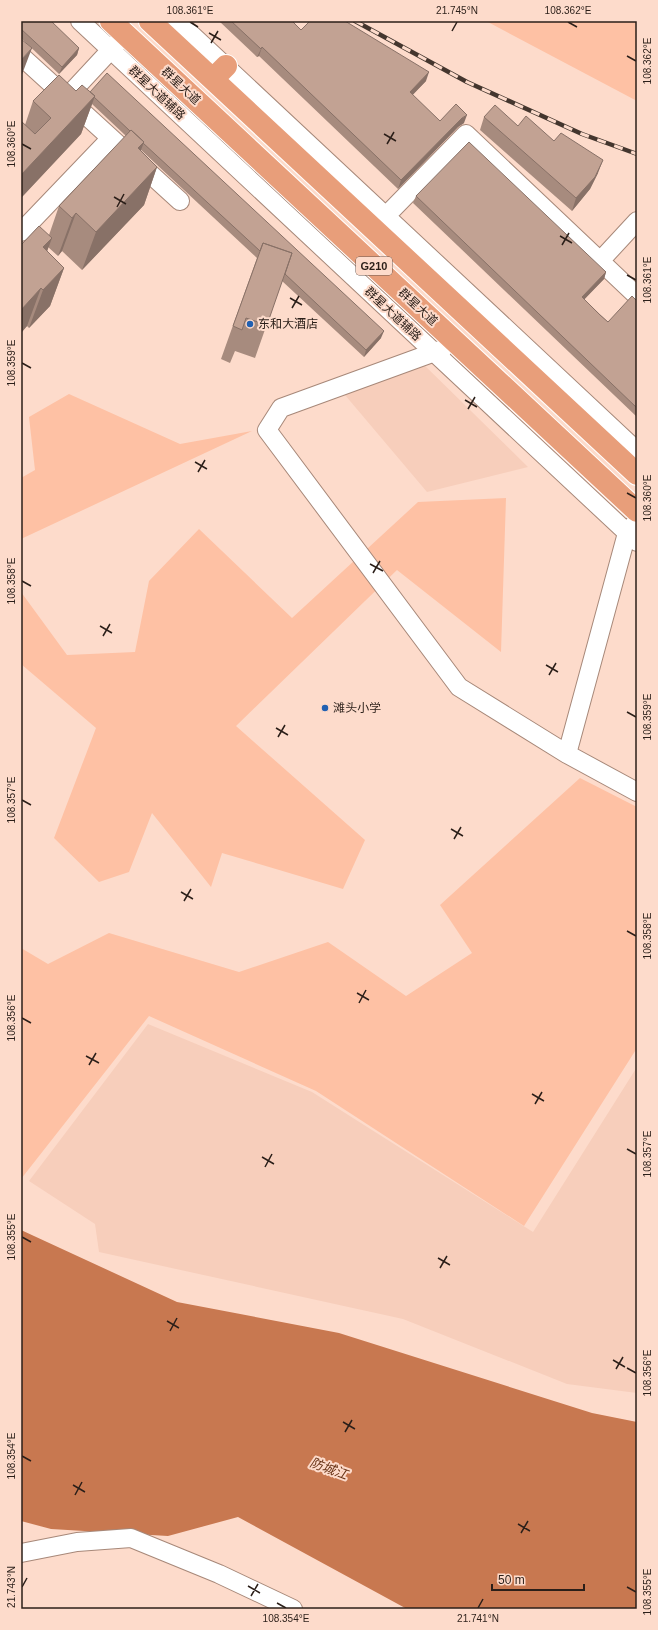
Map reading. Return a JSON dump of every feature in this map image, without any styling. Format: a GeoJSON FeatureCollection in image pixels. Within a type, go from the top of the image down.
{"type":"FeatureCollection","features":[{"type":"Feature","properties":{"kind":"highway","name":"G210"},"geometry":{"type":"LineString","coordinates":[[150,21],[219,73],[380,223],[637,474]]}},
{"type":"Feature","properties":{"kind":"highway","name":"群星大道"},"geometry":{"type":"LineString","coordinates":[[115,35],[456,343],[637,511]]}},
{"type":"Feature","properties":{"kind":"street","name":"群星大道辅路"},"geometry":{"type":"LineString","coordinates":[[80,21],[115,35],[434,352],[634,532]]}},
{"type":"Feature","properties":{"kind":"street"},"geometry":{"type":"LineString","coordinates":[[178,21],[219,73]]}},
{"type":"Feature","properties":{"kind":"street"},"geometry":{"type":"LineString","coordinates":[[67,97],[115,35]]}},
{"type":"Feature","properties":{"kind":"street"},"geometry":{"type":"LineString","coordinates":[[21,56],[180,201]]}},
{"type":"Feature","properties":{"kind":"street"},"geometry":{"type":"LineString","coordinates":[[637,296],[466,134],[380,223],[637,450]]}},
{"type":"Feature","properties":{"kind":"street"},"geometry":{"type":"LineString","coordinates":[[21,232],[111,138]]}},
{"type":"Feature","properties":{"kind":"street"},"geometry":{"type":"LineString","coordinates":[[600,261],[637,221]]}},
{"type":"Feature","properties":{"kind":"street"},"geometry":{"type":"LineString","coordinates":[[456,343],[281,408],[267,430],[458,687],[568,754],[637,792]]}},
{"type":"Feature","properties":{"kind":"street"},"geometry":{"type":"LineString","coordinates":[[568,754],[634,532]]}},
{"type":"Feature","properties":{"kind":"street"},"geometry":{"type":"LineString","coordinates":[[21,1553],[77,1542],[131,1538],[219,1574],[292,1609]]}},
{"type":"Feature","properties":{"kind":"shaded area"},"geometry":{"type":"Polygon","coordinates":[[[486,21],[637,21],[637,101],[486,21]]]}},
{"type":"Feature","properties":{"kind":"shaded area"},"geometry":{"type":"Polygon","coordinates":[[[417,358],[528,467],[427,492],[345,395],[417,358]]]}},
{"type":"Feature","properties":{"kind":"shaded area"},"geometry":{"type":"Polygon","coordinates":[[[69,394],[180,444],[252,431],[21,539],[21,478],[35,470],[29,417],[69,394]]]}},
{"type":"Feature","properties":{"kind":"shaded area"},"geometry":{"type":"Polygon","coordinates":[[[506,498],[501,652],[397,570],[236,726],[365,840],[343,889],[222,853],[211,887],[152,813],[129,872],[99,882],[54,838],[96,728],[21,664],[21,592],[67,655],[135,652],[149,581],[199,529],[292,618],[418,502],[506,498]]]}},
{"type":"Feature","properties":{"kind":"shaded area"},"geometry":{"type":"Polygon","coordinates":[[[580,778],[637,807],[637,1048],[524,1226],[316,1091],[149,1016],[21,1179],[21,948],[48,964],[109,933],[239,972],[328,942],[406,996],[472,953],[440,905],[580,778]]]}},
{"type":"Feature","properties":{"kind":"shaded area"},"geometry":{"type":"Polygon","coordinates":[[[148,1024],[312,1092],[533,1232],[637,1067],[637,1393],[567,1384],[403,1319],[99,1252],[95,1224],[29,1181],[148,1024]]]}},
{"type":"Feature","properties":{"kind":"water","name":"防城江"},"geometry":{"type":"Polygon","coordinates":[[[21,1230],[177,1302],[339,1333],[592,1413],[637,1422],[637,1609],[407,1609],[238,1517],[168,1536],[51,1529],[21,1521],[21,1230]]]}},
{"type":"Feature","properties":{"kind":"building"},"geometry":{"type":"Polygon","coordinates":[[[21,21],[51,21],[79,48],[62,67],[21,29],[21,21]]]}},
{"type":"Feature","properties":{"kind":"building"},"geometry":{"type":"Polygon","coordinates":[[[231,21],[292,21],[301,30],[310,21],[345,21],[429,72],[410,92],[440,121],[456,104],[467,115],[462,118],[401,180],[262,47],[261,49],[231,21]]]}},
{"type":"Feature","properties":{"kind":"building"},"geometry":{"type":"Polygon","coordinates":[[[21,39],[32,48],[21,60],[21,39]]]}},
{"type":"Feature","properties":{"kind":"building"},"geometry":{"type":"Polygon","coordinates":[[[107,73],[384,331],[366,350],[285,274],[292,253],[263,243],[260,251],[94,97],[95,96],[90,92],[107,73]]]}},
{"type":"Feature","properties":{"kind":"building"},"geometry":{"type":"Polygon","coordinates":[[[59,75],[76,91],[82,85],[95,96],[21,175],[21,121],[35,134],[51,118],[33,101],[59,75]]]}},
{"type":"Feature","properties":{"kind":"building"},"geometry":{"type":"Polygon","coordinates":[[[495,105],[518,126],[526,116],[554,141],[561,133],[603,160],[595,177],[576,198],[484,117],[495,105]]]}},
{"type":"Feature","properties":{"kind":"building"},"geometry":{"type":"Polygon","coordinates":[[[131,130],[144,142],[138,148],[157,167],[96,232],[76,213],[72,218],[59,206],[131,130]]]}},
{"type":"Feature","properties":{"kind":"building"},"geometry":{"type":"Polygon","coordinates":[[[469,142],[606,272],[582,297],[600,315],[608,322],[632,296],[637,301],[637,408],[416,196],[469,142]]]}},
{"type":"Feature","properties":{"kind":"building"},"geometry":{"type":"Polygon","coordinates":[[[39,226],[52,238],[43,247],[64,268],[43,290],[41,288],[21,310],[21,245],[39,226]]]}},
{"type":"Feature","properties":{"kind":"building"},"geometry":{"type":"Polygon","coordinates":[[[263,243],[292,253],[267,325],[246,318],[242,330],[233,326],[263,243]]]}},
{"type":"Feature","properties":{"kind":"railway"},"geometry":{"type":"LineString","coordinates":[[355,21],[467,82],[582,134],[637,154]]}},
{"type":"Feature","properties":{"kind":"place","name":"东和大酒店"},"geometry":{"type":"Point","coordinates":[250,324]}},
{"type":"Feature","properties":{"kind":"place","name":"滩头小学"},"geometry":{"type":"Point","coordinates":[325,708]}}]}
